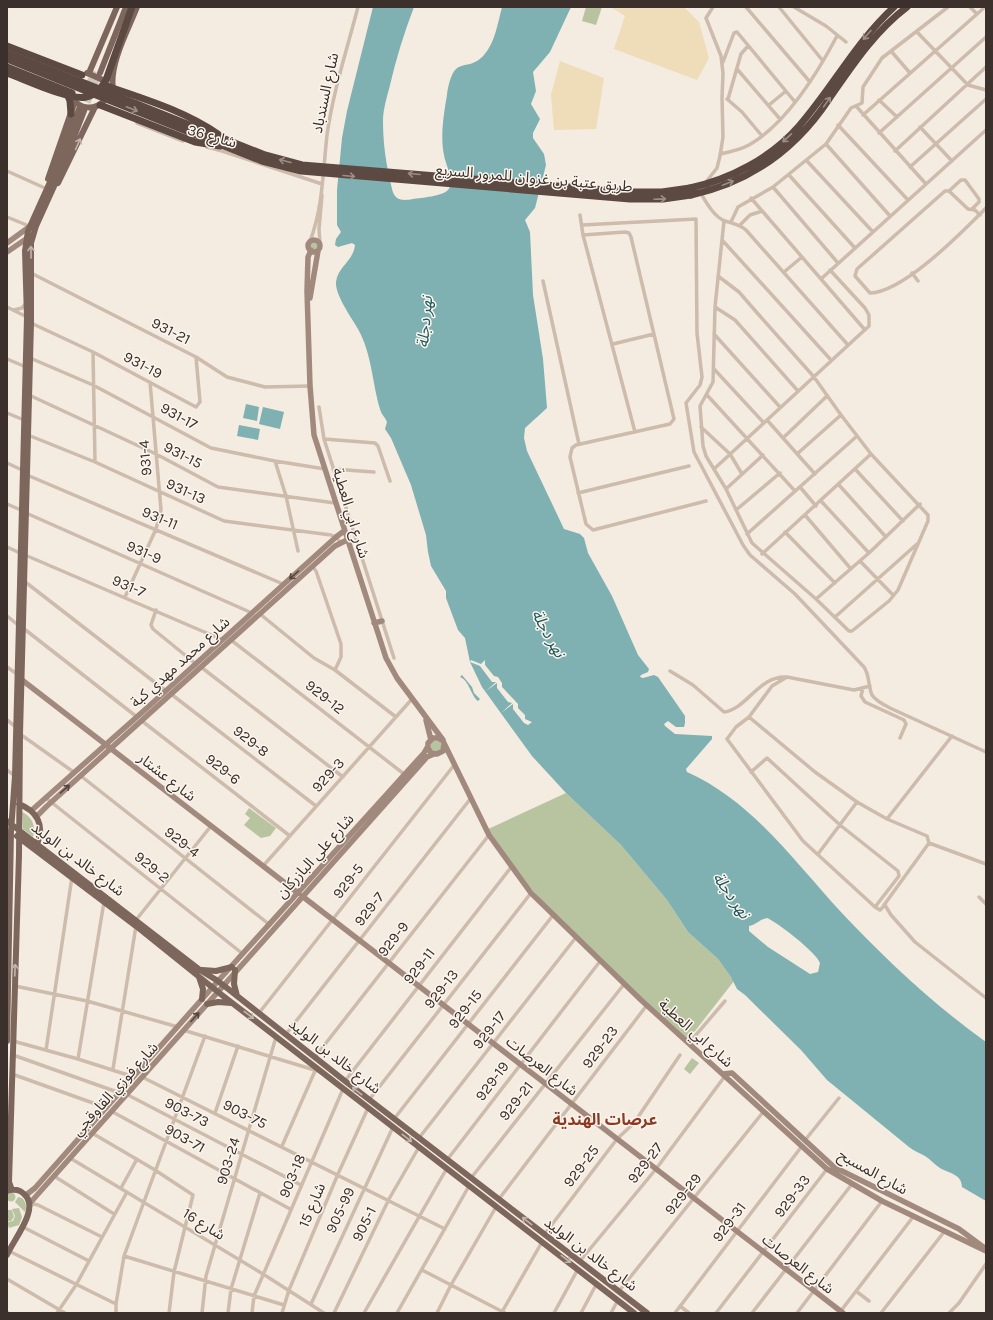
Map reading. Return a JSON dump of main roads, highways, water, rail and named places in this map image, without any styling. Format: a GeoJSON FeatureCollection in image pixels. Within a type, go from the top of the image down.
{"type":"FeatureCollection","features":[{"type":"Feature","properties":{"kind":"highway"},"geometry":{"type":"LineString","coordinates":[[7,73],[75,98],[93,95],[99,90],[106,80],[132,7]]}},
{"type":"Feature","properties":{"kind":"highway","name":"طريق عتبة بن غزوان للمرور السريع"},"geometry":{"type":"LineString","coordinates":[[690,191],[754,163],[788,137],[813,109],[856,47],[894,7]]}},
{"type":"Feature","properties":{"kind":"highway","name":"طريق عتبة بن غزوان للمرور السريع"},"geometry":{"type":"LineString","coordinates":[[7,53],[104,88],[226,143],[279,160],[309,166],[630,192],[700,192],[723,185],[749,174],[772,160],[792,144],[821,110],[844,76],[872,41],[907,7]]}},
{"type":"Feature","properties":{"kind":"highway"},"geometry":{"type":"LineString","coordinates":[[7,46],[78,75]]}},
{"type":"Feature","properties":{"kind":"highway","name":"طريق عتبة بن غزوان للمرور السريع"},"geometry":{"type":"LineString","coordinates":[[7,59],[104,88]]}},
{"type":"Feature","properties":{"kind":"highway"},"geometry":{"type":"LineString","coordinates":[[7,67],[58,86],[72,95],[70,101],[71,114]]}},
{"type":"Feature","properties":{"kind":"highway"},"geometry":{"type":"LineString","coordinates":[[104,88],[200,122],[226,143]]}},
{"type":"Feature","properties":{"kind":"highway"},"geometry":{"type":"LineString","coordinates":[[100,106],[195,142],[226,143]]}},
{"type":"Feature","properties":{"kind":"main road"},"geometry":{"type":"LineString","coordinates":[[94,71],[117,7]]}},
{"type":"Feature","properties":{"kind":"main road"},"geometry":{"type":"LineString","coordinates":[[94,71],[121,7]]}},
{"type":"Feature","properties":{"kind":"main road"},"geometry":{"type":"LineString","coordinates":[[78,75],[94,71],[126,7]]}},
{"type":"Feature","properties":{"kind":"main road"},"geometry":{"type":"LineString","coordinates":[[94,71],[104,88],[112,78],[114,67],[137,7]]}},
{"type":"Feature","properties":{"kind":"main road"},"geometry":{"type":"LineString","coordinates":[[72,95],[90,108],[100,106]]}},
{"type":"Feature","properties":{"kind":"main road"},"geometry":{"type":"LineString","coordinates":[[24,512],[22,470],[27,299],[33,235],[49,189],[51,169],[71,114],[72,95]]}},
{"type":"Feature","properties":{"kind":"main road"},"geometry":{"type":"LineString","coordinates":[[49,189],[64,175],[100,106]]}},
{"type":"Feature","properties":{"kind":"main road"},"geometry":{"type":"LineString","coordinates":[[8,1253],[23,1227],[30,1205],[26,1195],[20,1191],[10,1190],[13,1055],[7,1035],[9,854],[16,804],[20,734],[24,512],[27,475],[31,323],[29,273],[24,242],[29,226],[57,172],[82,110]]}},
{"type":"Feature","properties":{"kind":"main road"},"geometry":{"type":"LineString","coordinates":[[16,804],[15,776],[17,674],[24,580],[23,554]]}},
{"type":"Feature","properties":{"kind":"main road"},"geometry":{"type":"LineString","coordinates":[[16,804],[32,810],[37,816],[41,830],[35,846],[25,850],[18,858]]}},
{"type":"Feature","properties":{"kind":"main road"},"geometry":{"type":"LineString","coordinates":[[7,810],[16,804]]}},
{"type":"Feature","properties":{"kind":"main road"},"geometry":{"type":"LineString","coordinates":[[10,1041],[15,986],[18,858],[13,829]]}},
{"type":"Feature","properties":{"kind":"main road","name":"شارع خالد بن الوليد"},"geometry":{"type":"LineString","coordinates":[[13,829],[198,972],[238,998],[286,1034],[315,1057],[368,1108],[634,1313]]}},
{"type":"Feature","properties":{"kind":"main road","name":"شارع خالد بن الوليد"},"geometry":{"type":"LineString","coordinates":[[35,846],[104,902],[136,923]]}},
{"type":"Feature","properties":{"kind":"main road"},"geometry":{"type":"LineString","coordinates":[[233,1004],[205,1001],[198,972],[234,969],[234,984],[238,998]]}},
{"type":"Feature","properties":{"kind":"main road","name":"شارع خالد بن الوليد"},"geometry":{"type":"LineString","coordinates":[[218,986],[233,1004],[276,1037],[323,1072],[369,1100],[647,1313]]}},
{"type":"Feature","properties":{"kind":"main road"},"geometry":{"type":"LineString","coordinates":[[7,1241],[16,1238]]}},
{"type":"Feature","properties":{"kind":"water","name":"نهر دجلة"},"geometry":{"type":"Polygon","coordinates":[[[373,7],[414,7],[398,56],[384,108],[383,128],[386,162],[391,187],[397,198],[406,200],[442,194],[450,187],[449,172],[442,140],[447,95],[453,73],[461,66],[478,61],[488,50],[496,32],[502,7],[571,7],[550,52],[533,72],[536,91],[531,104],[540,119],[533,133],[533,138],[544,154],[546,165],[535,208],[525,220],[530,232],[533,295],[543,359],[547,408],[525,428],[524,438],[527,451],[564,529],[580,534],[584,538],[588,553],[612,596],[638,655],[649,669],[648,672],[640,677],[643,678],[654,675],[658,677],[685,716],[684,727],[676,727],[668,721],[664,724],[665,726],[675,734],[712,736],[712,739],[686,769],[687,772],[710,784],[752,815],[788,852],[840,911],[892,964],[928,997],[986,1042],[986,1201],[962,1187],[960,1179],[954,1174],[940,1168],[927,1157],[909,1147],[827,1080],[801,1050],[737,989],[731,977],[718,959],[688,932],[667,900],[621,845],[566,793],[532,756],[482,687],[470,662],[465,638],[458,630],[446,598],[446,591],[431,566],[426,535],[411,485],[391,438],[385,429],[387,422],[381,412],[377,399],[369,358],[363,339],[341,300],[336,287],[337,277],[354,251],[355,245],[352,243],[338,247],[335,245],[336,239],[341,232],[337,225],[337,190],[342,138],[347,111],[373,7]],[[767,918],[762,920],[749,926],[749,931],[768,947],[810,974],[818,972],[820,963],[812,952],[787,931],[767,918]]]}},
{"type":"Feature","properties":{"kind":"water"},"geometry":{"type":"Polygon","coordinates":[[[246,404],[259,407],[257,421],[243,418],[246,404]]]}},
{"type":"Feature","properties":{"kind":"water"},"geometry":{"type":"Polygon","coordinates":[[[263,407],[284,412],[280,429],[259,424],[263,407]]]}},
{"type":"Feature","properties":{"kind":"water"},"geometry":{"type":"Polygon","coordinates":[[[239,425],[260,429],[258,440],[237,436],[239,425]]]}},
{"type":"Feature","properties":{"kind":"water"},"geometry":{"type":"Polygon","coordinates":[[[462,675],[480,699],[478,701],[466,681],[460,677],[462,675]]]}},
{"type":"Feature","properties":{"kind":"tunnel"},"geometry":{"type":"LineString","coordinates":[[79,109],[94,71]]}},
{"type":"Feature","properties":{"kind":"tunnel"},"geometry":{"type":"LineString","coordinates":[[84,111],[99,74]]}},
{"type":"Feature","properties":{"kind":"district","name":"عرصات الهندية"},"geometry":{"type":"Point","coordinates":[605,1119]}}]}
